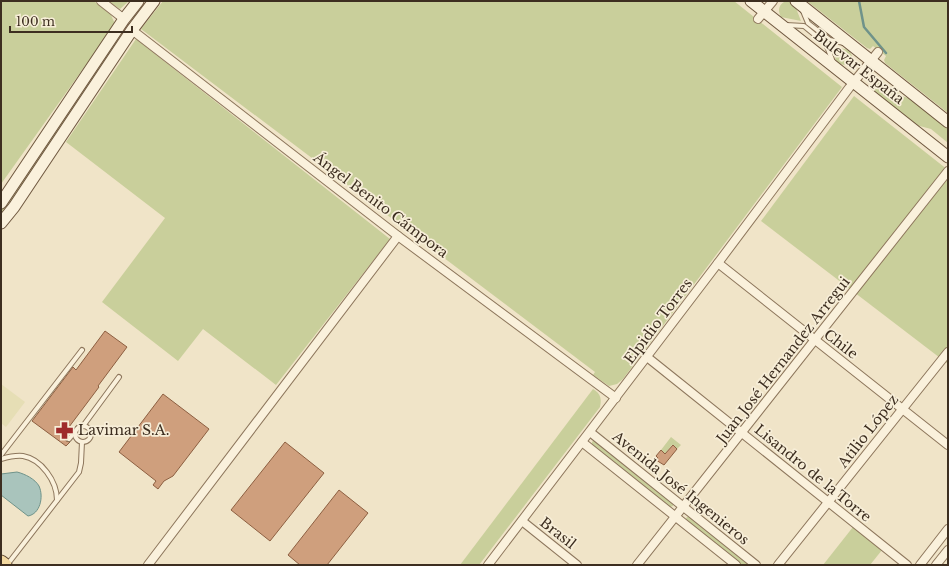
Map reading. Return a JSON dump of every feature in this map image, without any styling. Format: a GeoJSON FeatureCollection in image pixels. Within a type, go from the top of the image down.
{"type":"FeatureCollection","features":[{"type":"Feature","properties":{"kind":"main road"},"geometry":{"type":"LineString","coordinates":[[1,203],[138,1]]}},
{"type":"Feature","properties":{"kind":"main road"},"geometry":{"type":"LineString","coordinates":[[1,223],[14,207],[134,28],[154,1]]}},
{"type":"Feature","properties":{"kind":"main road","name":"Bulevar España"},"geometry":{"type":"LineString","coordinates":[[751,1],[761,15],[782,25],[834,67],[850,87],[948,157]]}},
{"type":"Feature","properties":{"kind":"main road","name":"Bulevar España"},"geometry":{"type":"LineString","coordinates":[[798,3],[948,122]]}},
{"type":"Feature","properties":{"kind":"main road"},"geometry":{"type":"LineString","coordinates":[[124,20],[134,28]]}},
{"type":"Feature","properties":{"kind":"main road"},"geometry":{"type":"LineString","coordinates":[[1,562],[6,565]]}},
{"type":"Feature","properties":{"kind":"street"},"geometry":{"type":"LineString","coordinates":[[101,1],[124,20]]}},
{"type":"Feature","properties":{"kind":"street"},"geometry":{"type":"LineString","coordinates":[[761,15],[773,1]]}},
{"type":"Feature","properties":{"kind":"street","name":"Ángel Benito Cámpora"},"geometry":{"type":"LineString","coordinates":[[134,28],[398,236],[616,398]]}},
{"type":"Feature","properties":{"kind":"street","name":"Elpidio Torres"},"geometry":{"type":"LineString","coordinates":[[488,565],[878,52]]}},
{"type":"Feature","properties":{"kind":"street","name":"Juan José Hernandez Arregui"},"geometry":{"type":"LineString","coordinates":[[638,565],[948,171]]}},
{"type":"Feature","properties":{"kind":"street"},"geometry":{"type":"LineString","coordinates":[[148,565],[398,236]]}},
{"type":"Feature","properties":{"kind":"street","name":"Chile"},"geometry":{"type":"LineString","coordinates":[[718,264],[948,445]]}},
{"type":"Feature","properties":{"kind":"street","name":"Atilio López"},"geometry":{"type":"LineString","coordinates":[[778,565],[948,352]]}},
{"type":"Feature","properties":{"kind":"street","name":"Lisandro de la Torre"},"geometry":{"type":"LineString","coordinates":[[647,357],[907,565]]}},
{"type":"Feature","properties":{"kind":"street","name":"Avenida José Ingenieros"},"geometry":{"type":"LineString","coordinates":[[590,432],[756,565]]}},
{"type":"Feature","properties":{"kind":"street","name":"Avenida José Ingenieros"},"geometry":{"type":"LineString","coordinates":[[582,442],[736,565]]}},
{"type":"Feature","properties":{"kind":"street","name":"Brasil"},"geometry":{"type":"LineString","coordinates":[[522,521],[578,565]]}},
{"type":"Feature","properties":{"kind":"street"},"geometry":{"type":"LineString","coordinates":[[920,565],[948,529]]}},
{"type":"Feature","properties":{"kind":"street"},"geometry":{"type":"LineString","coordinates":[[936,565],[948,550]]}},
{"type":"Feature","properties":{"kind":"lane"},"geometry":{"type":"LineString","coordinates":[[1,455],[82,350]]}},
{"type":"Feature","properties":{"kind":"lane"},"geometry":{"type":"LineString","coordinates":[[69,439],[77,428],[83,426],[119,376]]}},
{"type":"Feature","properties":{"kind":"lane"},"geometry":{"type":"LineString","coordinates":[[74,432],[77,440],[82,442],[87,441],[91,435],[88,428],[83,426]]}},
{"type":"Feature","properties":{"kind":"lane"},"geometry":{"type":"LineString","coordinates":[[6,565],[79,472],[82,442]]}},
{"type":"Feature","properties":{"kind":"lane"},"geometry":{"type":"LineString","coordinates":[[1,459],[18,456],[31,459],[46,471],[52,479],[56,488],[57,500]]}},
{"type":"Feature","properties":{"kind":"shaded area"},"geometry":{"type":"Polygon","coordinates":[[[1,384],[25,402],[6,427],[1,423],[1,384]]]}},
{"type":"Feature","properties":{"kind":"green space"},"geometry":{"type":"Polygon","coordinates":[[[1,1],[94,1],[111,15],[115,24],[1,184],[1,1]]]}},
{"type":"Feature","properties":{"kind":"green space"},"geometry":{"type":"Polygon","coordinates":[[[108,1],[129,1],[120,9],[108,1]]]}},
{"type":"Feature","properties":{"kind":"green space"},"geometry":{"type":"Polygon","coordinates":[[[163,1],[734,1],[842,87],[623,379],[617,384],[609,386],[593,375],[595,372],[141,29],[163,1]]]}},
{"type":"Feature","properties":{"kind":"green space"},"geometry":{"type":"Polygon","coordinates":[[[786,1],[794,3],[801,21],[781,17],[779,8],[786,1]]]}},
{"type":"Feature","properties":{"kind":"green space"},"geometry":{"type":"Polygon","coordinates":[[[807,1],[948,1],[948,113],[885,63],[884,60],[886,56],[873,46],[870,49],[867,48],[807,1]]]}},
{"type":"Feature","properties":{"kind":"green space"},"geometry":{"type":"Polygon","coordinates":[[[125,29],[127,30],[1,217],[1,209],[125,29]]]}},
{"type":"Feature","properties":{"kind":"green space"},"geometry":{"type":"Polygon","coordinates":[[[136,39],[390,239],[276,385],[203,329],[178,361],[102,302],[165,218],[66,142],[136,39]]]}},
{"type":"Feature","properties":{"kind":"green space"},"geometry":{"type":"Polygon","coordinates":[[[831,46],[849,50],[852,56],[850,62],[844,65],[837,63],[831,46]]]}},
{"type":"Feature","properties":{"kind":"green space"},"geometry":{"type":"Polygon","coordinates":[[[878,80],[882,81],[902,96],[914,100],[948,127],[948,143],[931,129],[916,125],[874,92],[872,89],[872,84],[878,80]]]}},
{"type":"Feature","properties":{"kind":"green space"},"geometry":{"type":"Polygon","coordinates":[[[854,96],[948,170],[948,364],[761,221],[854,96]]]}},
{"type":"Feature","properties":{"kind":"green space"},"geometry":{"type":"Polygon","coordinates":[[[593,389],[600,396],[600,407],[479,565],[460,565],[593,389]]]}},
{"type":"Feature","properties":{"kind":"green space"},"geometry":{"type":"Polygon","coordinates":[[[671,437],[681,445],[677,449],[672,445],[665,454],[661,450],[671,437]]]}},
{"type":"Feature","properties":{"kind":"green space"},"geometry":{"type":"Polygon","coordinates":[[[594,440],[673,503],[673,506],[670,507],[592,445],[594,440]]]}},
{"type":"Feature","properties":{"kind":"green space"},"geometry":{"type":"Polygon","coordinates":[[[689,516],[750,565],[741,565],[687,521],[686,518],[689,516]]]}},
{"type":"Feature","properties":{"kind":"green space"},"geometry":{"type":"Polygon","coordinates":[[[853,527],[882,550],[870,565],[823,565],[853,527]]]}},
{"type":"Feature","properties":{"kind":"water"},"geometry":{"type":"Polygon","coordinates":[[[17,472],[26,475],[39,486],[41,500],[38,509],[32,515],[28,516],[1,495],[1,474],[17,472]]]}},
{"type":"Feature","properties":{"kind":"building"},"geometry":{"type":"Polygon","coordinates":[[[105,331],[127,347],[63,435],[66,437],[66,441],[70,442],[66,446],[32,421],[73,367],[76,370],[105,331]]]}},
{"type":"Feature","properties":{"kind":"building"},"geometry":{"type":"Polygon","coordinates":[[[163,394],[209,429],[173,476],[164,481],[158,489],[153,485],[156,481],[119,452],[163,394]]]}},
{"type":"Feature","properties":{"kind":"building"},"geometry":{"type":"Polygon","coordinates":[[[285,442],[324,473],[270,541],[231,510],[285,442]]]}},
{"type":"Feature","properties":{"kind":"building"},"geometry":{"type":"Polygon","coordinates":[[[673,445],[677,449],[664,465],[656,460],[658,458],[656,456],[661,450],[665,454],[673,445]]]}},
{"type":"Feature","properties":{"kind":"building"},"geometry":{"type":"Polygon","coordinates":[[[339,490],[368,513],[327,565],[300,565],[288,555],[339,490]]]}},
{"type":"Feature","properties":{"kind":"waterway"},"geometry":{"type":"LineString","coordinates":[[859,1],[864,27],[886,53]]}},
{"type":"Feature","properties":{"kind":"place","name":"Lavimar S.A."},"geometry":{"type":"Point","coordinates":[65,430]}}]}
